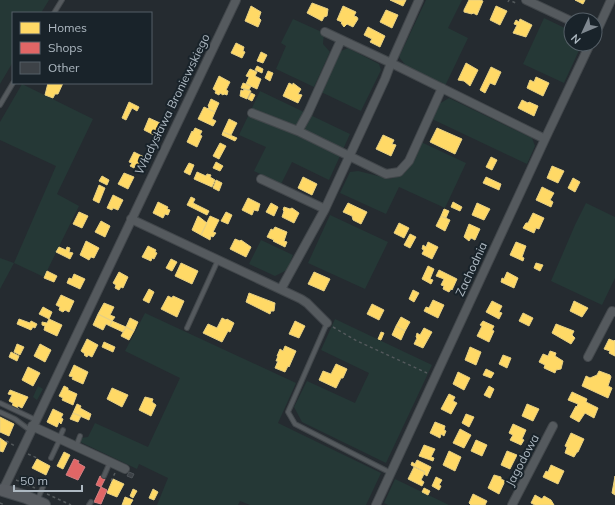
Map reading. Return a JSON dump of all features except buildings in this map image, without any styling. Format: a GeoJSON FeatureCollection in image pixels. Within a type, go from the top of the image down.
{"type":"FeatureCollection","features":[{"type":"Feature","properties":{"kind":"main road"},"geometry":{"type":"LineString","coordinates":[[1,490],[26,497],[35,504]]}},
{"type":"Feature","properties":{"kind":"street","name":"Władysława Broniewskiego"},"geometry":{"type":"LineString","coordinates":[[1,490],[236,0]]}},
{"type":"Feature","properties":{"kind":"street"},"geometry":{"type":"LineString","coordinates":[[281,289],[325,209],[348,156],[385,79],[418,0]]}},
{"type":"Feature","properties":{"kind":"street"},"geometry":{"type":"LineString","coordinates":[[526,0],[563,17]]}},
{"type":"Feature","properties":{"kind":"street"},"geometry":{"type":"LineString","coordinates":[[603,17],[611,0]]}},
{"type":"Feature","properties":{"kind":"street"},"geometry":{"type":"LineString","coordinates":[[325,32],[545,138]]}},
{"type":"Feature","properties":{"kind":"street"},"geometry":{"type":"LineString","coordinates":[[298,131],[308,113],[341,40]]}},
{"type":"Feature","properties":{"kind":"street","name":"Zachodnia"},"geometry":{"type":"LineString","coordinates":[[376,505],[586,52]]}},
{"type":"Feature","properties":{"kind":"street"},"geometry":{"type":"LineString","coordinates":[[252,113],[298,131],[386,174],[399,172],[409,161],[442,88]]}},
{"type":"Feature","properties":{"kind":"street"},"geometry":{"type":"LineString","coordinates":[[261,179],[325,209]]}},
{"type":"Feature","properties":{"kind":"street"},"geometry":{"type":"LineString","coordinates":[[131,219],[281,289],[306,303],[326,323]]}},
{"type":"Feature","properties":{"kind":"street"},"geometry":{"type":"LineString","coordinates":[[588,356],[612,311],[615,312]]}},
{"type":"Feature","properties":{"kind":"street"},"geometry":{"type":"LineString","coordinates":[[33,426],[125,469]]}},
{"type":"Feature","properties":{"kind":"street","name":"Jagodowa"},"geometry":{"type":"LineString","coordinates":[[512,505],[553,426]]}},
{"type":"Feature","properties":{"kind":"lane"},"geometry":{"type":"LineString","coordinates":[[55,12],[62,0]]}},
{"type":"Feature","properties":{"kind":"lane"},"geometry":{"type":"LineString","coordinates":[[0,105],[12,84]]}},
{"type":"Feature","properties":{"kind":"lane"},"geometry":{"type":"LineString","coordinates":[[187,328],[218,260]]}},
{"type":"Feature","properties":{"kind":"lane"},"geometry":{"type":"LineString","coordinates":[[326,323],[288,412],[294,424],[391,473]]}},
{"type":"Feature","properties":{"kind":"lane"},"geometry":{"type":"LineString","coordinates":[[0,403],[33,426]]}},
{"type":"Feature","properties":{"kind":"lane"},"geometry":{"type":"LineString","coordinates":[[0,412],[33,426]]}},
{"type":"Feature","properties":{"kind":"lane"},"geometry":{"type":"LineString","coordinates":[[51,458],[63,430]]}},
{"type":"Feature","properties":{"kind":"lane"},"geometry":{"type":"LineString","coordinates":[[76,447],[80,436]]}},
{"type":"Feature","properties":{"kind":"lane"},"geometry":{"type":"LineString","coordinates":[[104,476],[110,462]]}},
{"type":"Feature","properties":{"kind":"lane"},"geometry":{"type":"LineString","coordinates":[[35,504],[45,482]]}},
{"type":"Feature","properties":{"kind":"path"},"geometry":{"type":"LineString","coordinates":[[326,323],[357,341],[435,377]]}},
{"type":"Feature","properties":{"kind":"path"},"geometry":{"type":"LineString","coordinates":[[0,503],[4,505]]}},
{"type":"Feature","properties":{"kind":"green space"},"geometry":{"type":"Polygon","coordinates":[[[0,0],[49,0],[42,12],[12,12],[12,64],[0,84],[0,0]]]}},
{"type":"Feature","properties":{"kind":"green space"},"geometry":{"type":"Polygon","coordinates":[[[426,0],[462,0],[448,28],[468,38],[445,86],[407,67],[399,57],[426,0]]]}},
{"type":"Feature","properties":{"kind":"green space"},"geometry":{"type":"Polygon","coordinates":[[[544,18],[563,27],[563,52],[578,52],[564,83],[523,64],[544,18]]]}},
{"type":"Feature","properties":{"kind":"green space"},"geometry":{"type":"Polygon","coordinates":[[[293,19],[324,33],[323,44],[330,52],[314,87],[276,69],[286,46],[281,43],[293,19]]]}},
{"type":"Feature","properties":{"kind":"green space"},"geometry":{"type":"Polygon","coordinates":[[[348,48],[379,64],[381,70],[361,111],[321,92],[341,51],[348,48]]]}},
{"type":"Feature","properties":{"kind":"green space"},"geometry":{"type":"Polygon","coordinates":[[[22,84],[93,119],[57,194],[79,206],[44,277],[14,263],[56,166],[0,140],[0,122],[22,84]]]}},
{"type":"Feature","properties":{"kind":"green space"},"geometry":{"type":"Polygon","coordinates":[[[260,91],[350,134],[329,180],[292,162],[281,184],[254,171],[266,147],[239,135],[260,91]]]}},
{"type":"Feature","properties":{"kind":"green space"},"geometry":{"type":"Polygon","coordinates":[[[449,98],[532,138],[535,146],[527,164],[432,119],[439,104],[449,98]]]}},
{"type":"Feature","properties":{"kind":"green space"},"geometry":{"type":"Polygon","coordinates":[[[421,142],[466,163],[445,208],[399,187],[386,214],[340,193],[350,172],[358,171],[390,179],[405,172],[414,159],[421,142]]]}},
{"type":"Feature","properties":{"kind":"green space"},"geometry":{"type":"Polygon","coordinates":[[[586,203],[615,217],[615,278],[602,305],[551,281],[586,203]]]}},
{"type":"Feature","properties":{"kind":"green space"},"geometry":{"type":"Polygon","coordinates":[[[330,215],[388,242],[365,289],[308,263],[330,215]]]}},
{"type":"Feature","properties":{"kind":"green space"},"geometry":{"type":"Polygon","coordinates":[[[261,240],[293,255],[287,270],[275,276],[249,264],[261,240]]]}},
{"type":"Feature","properties":{"kind":"green space"},"geometry":{"type":"Polygon","coordinates":[[[0,258],[14,263],[0,289],[0,258]]]}},
{"type":"Feature","properties":{"kind":"green space"},"geometry":{"type":"Polygon","coordinates":[[[145,313],[296,383],[278,423],[381,473],[366,505],[250,505],[240,501],[238,505],[157,505],[168,478],[139,464],[137,469],[74,439],[88,437],[95,423],[148,447],[180,378],[125,351],[145,313]]]}},
{"type":"Feature","properties":{"kind":"green space"},"geometry":{"type":"Polygon","coordinates":[[[335,319],[432,365],[386,463],[302,422],[294,407],[307,381],[355,403],[369,373],[321,350],[335,319]]]}},
{"type":"Feature","properties":{"kind":"green space"},"geometry":{"type":"Polygon","coordinates":[[[38,386],[43,389],[37,400],[33,397],[38,386]]]}},
{"type":"Feature","properties":{"kind":"green space"},"geometry":{"type":"Polygon","coordinates":[[[395,479],[449,505],[388,505],[384,503],[395,479]]]}}]}
